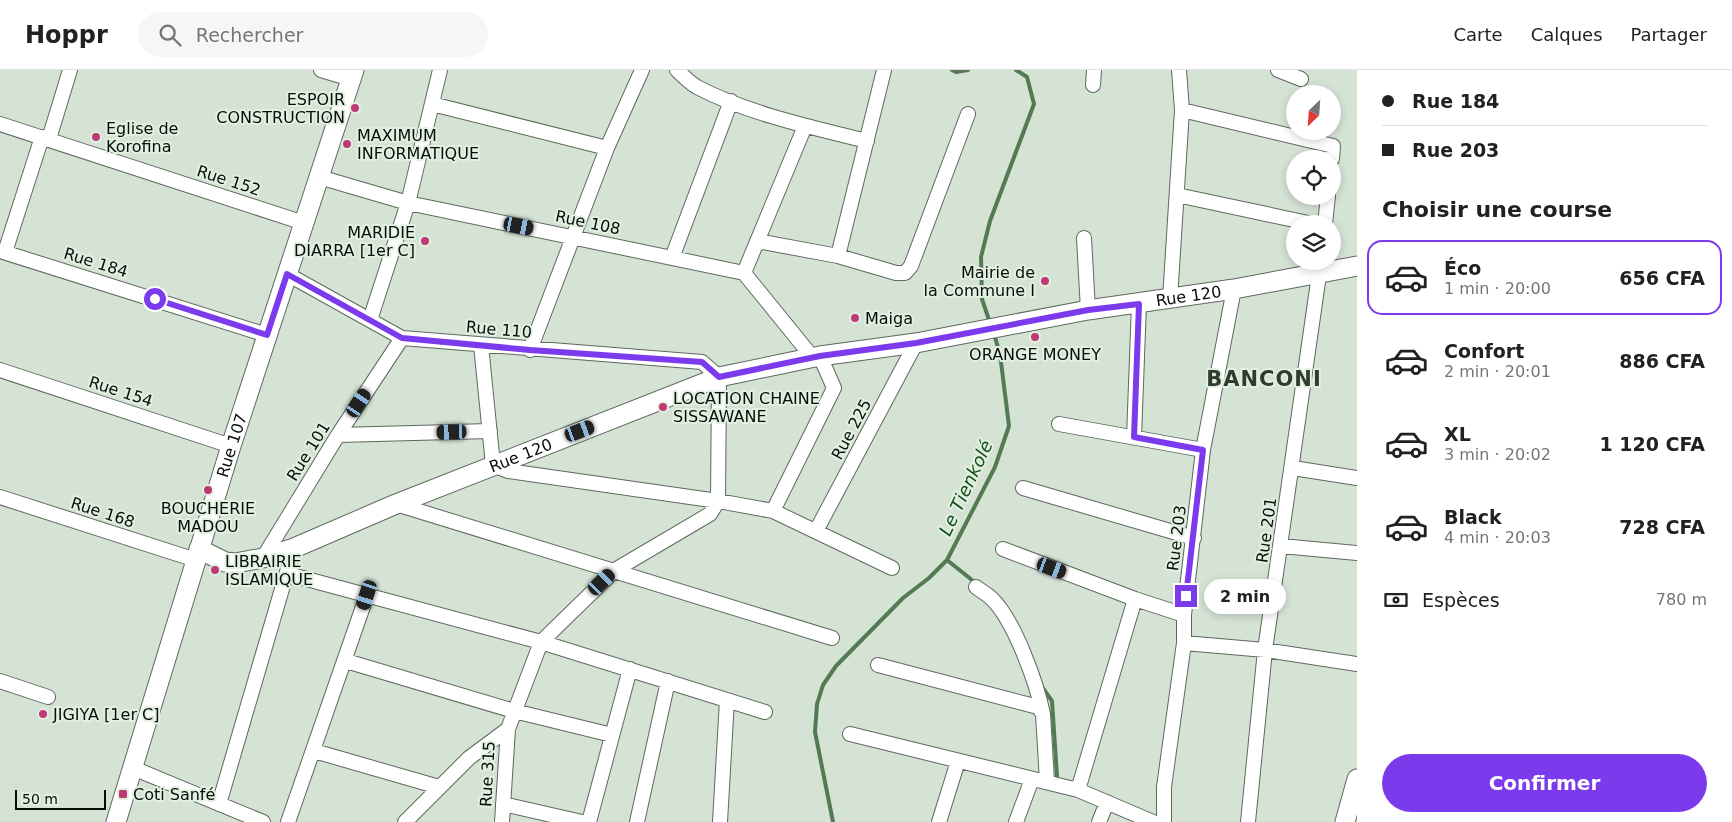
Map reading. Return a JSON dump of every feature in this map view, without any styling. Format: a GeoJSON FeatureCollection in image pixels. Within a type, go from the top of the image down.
{"type":"FeatureCollection","features":[{"type":"Feature","properties":{"kind":"main road","name":"Rue 107"},"geometry":{"type":"LineString","coordinates":[[116,822],[231,446],[352,75]]}},
{"type":"Feature","properties":{"kind":"main road","name":"Rue 120"},"geometry":{"type":"LineString","coordinates":[[1341,266],[1357,266]]}},
{"type":"Feature","properties":{"kind":"main road","name":"Rue 120"},"geometry":{"type":"LineString","coordinates":[[198,555],[225,562],[256,560],[294,548],[396,504],[719,377],[817,357],[971,333],[1006,324],[1234,289],[1308,270]]}},
{"type":"Feature","properties":{"kind":"main road"},"geometry":{"type":"LineString","coordinates":[[1345,822],[1356,787]]}},
{"type":"Feature","properties":{"kind":"street"},"geometry":{"type":"LineString","coordinates":[[2,251],[70,70]]}},
{"type":"Feature","properties":{"kind":"street"},"geometry":{"type":"LineString","coordinates":[[321,70],[352,75]]}},
{"type":"Feature","properties":{"kind":"street"},"geometry":{"type":"LineString","coordinates":[[370,320],[408,203],[440,70]]}},
{"type":"Feature","properties":{"kind":"street"},"geometry":{"type":"LineString","coordinates":[[530,350],[608,148],[642,70]]}},
{"type":"Feature","properties":{"kind":"street"},"geometry":{"type":"LineString","coordinates":[[677,70],[696,87],[731,101],[805,126],[867,141]]}},
{"type":"Feature","properties":{"kind":"street"},"geometry":{"type":"LineString","coordinates":[[838,256],[884,70]]}},
{"type":"Feature","properties":{"kind":"street"},"geometry":{"type":"LineString","coordinates":[[1093,85],[1094,70]]}},
{"type":"Feature","properties":{"kind":"street"},"geometry":{"type":"LineString","coordinates":[[1170,299],[1182,110],[1179,70]]}},
{"type":"Feature","properties":{"kind":"street"},"geometry":{"type":"LineString","coordinates":[[1278,70],[1301,79]]}},
{"type":"Feature","properties":{"kind":"street"},"geometry":{"type":"LineString","coordinates":[[672,258],[731,101]]}},
{"type":"Feature","properties":{"kind":"street"},"geometry":{"type":"LineString","coordinates":[[432,104],[608,148]]}},
{"type":"Feature","properties":{"kind":"street"},"geometry":{"type":"LineString","coordinates":[[1182,110],[1325,150]]}},
{"type":"Feature","properties":{"kind":"street"},"geometry":{"type":"LineString","coordinates":[[757,241],[838,256],[896,273],[905,273],[911,266],[968,114]]}},
{"type":"Feature","properties":{"kind":"street","name":"Rue 152"},"geometry":{"type":"LineString","coordinates":[[0,124],[304,223]]}},
{"type":"Feature","properties":{"kind":"street"},"geometry":{"type":"LineString","coordinates":[[773,511],[834,388],[817,357],[744,272],[805,126]]}},
{"type":"Feature","properties":{"kind":"street","name":"Rue 108"},"geometry":{"type":"LineString","coordinates":[[319,177],[408,203],[744,272]]}},
{"type":"Feature","properties":{"kind":"street"},"geometry":{"type":"LineString","coordinates":[[1177,195],[1286,218]]}},
{"type":"Feature","properties":{"kind":"street"},"geometry":{"type":"LineString","coordinates":[[1084,238],[1088,310]]}},
{"type":"Feature","properties":{"kind":"street","name":"Rue 184"},"geometry":{"type":"LineString","coordinates":[[2,251],[267,335]]}},
{"type":"Feature","properties":{"kind":"street","name":"Rue 201"},"geometry":{"type":"LineString","coordinates":[[1248,822],[1265,650],[1320,270]]}},
{"type":"Feature","properties":{"kind":"street","name":"Rue 110"},"geometry":{"type":"LineString","coordinates":[[287,274],[402,338],[530,350],[702,362],[719,377]]}},
{"type":"Feature","properties":{"kind":"street","name":"Rue 203"},"geometry":{"type":"LineString","coordinates":[[1164,822],[1164,787],[1184,643],[1184,615],[1203,450],[1234,289]]}},
{"type":"Feature","properties":{"kind":"street"},"geometry":{"type":"LineString","coordinates":[[1134,437],[1139,304]]}},
{"type":"Feature","properties":{"kind":"street","name":"Rue 101"},"geometry":{"type":"LineString","coordinates":[[256,560],[402,338]]}},
{"type":"Feature","properties":{"kind":"street","name":"Rue 225"},"geometry":{"type":"LineString","coordinates":[[816,531],[916,343]]}},
{"type":"Feature","properties":{"kind":"street"},"geometry":{"type":"LineString","coordinates":[[481,345],[494,465],[508,472],[718,501],[773,511],[892,568]]}},
{"type":"Feature","properties":{"kind":"street","name":"Rue 154"},"geometry":{"type":"LineString","coordinates":[[0,370],[231,446]]}},
{"type":"Feature","properties":{"kind":"street"},"geometry":{"type":"LineString","coordinates":[[541,642],[615,570],[710,514],[718,501],[719,377]]}},
{"type":"Feature","properties":{"kind":"street"},"geometry":{"type":"LineString","coordinates":[[1059,424],[1203,450]]}},
{"type":"Feature","properties":{"kind":"street"},"geometry":{"type":"LineString","coordinates":[[338,435],[490,431]]}},
{"type":"Feature","properties":{"kind":"street"},"geometry":{"type":"LineString","coordinates":[[1292,468],[1357,478]]}},
{"type":"Feature","properties":{"kind":"street"},"geometry":{"type":"LineString","coordinates":[[1023,488],[1194,538]]}},
{"type":"Feature","properties":{"kind":"street","name":"Rue 168"},"geometry":{"type":"LineString","coordinates":[[0,497],[198,555]]}},
{"type":"Feature","properties":{"kind":"street"},"geometry":{"type":"LineString","coordinates":[[396,504],[832,638]]}},
{"type":"Feature","properties":{"kind":"street"},"geometry":{"type":"LineString","coordinates":[[1281,546],[1357,553]]}},
{"type":"Feature","properties":{"kind":"street"},"geometry":{"type":"LineString","coordinates":[[219,804],[288,574],[294,548]]}},
{"type":"Feature","properties":{"kind":"street"},"geometry":{"type":"LineString","coordinates":[[1003,549],[1135,599],[1184,615]]}},
{"type":"Feature","properties":{"kind":"street"},"geometry":{"type":"LineString","coordinates":[[288,574],[541,642],[765,712]]}},
{"type":"Feature","properties":{"kind":"street"},"geometry":{"type":"LineString","coordinates":[[976,588],[992,599],[1020,646],[1038,689],[1048,782]]}},
{"type":"Feature","properties":{"kind":"street"},"geometry":{"type":"LineString","coordinates":[[288,822],[346,660],[367,595]]}},
{"type":"Feature","properties":{"kind":"street"},"geometry":{"type":"LineString","coordinates":[[1078,790],[1135,599]]}},
{"type":"Feature","properties":{"kind":"street","name":"Rue 315"},"geometry":{"type":"LineString","coordinates":[[502,822],[508,729],[541,642]]}},
{"type":"Feature","properties":{"kind":"street"},"geometry":{"type":"LineString","coordinates":[[1184,643],[1265,650],[1357,664]]}},
{"type":"Feature","properties":{"kind":"street"},"geometry":{"type":"LineString","coordinates":[[346,660],[514,711],[612,734]]}},
{"type":"Feature","properties":{"kind":"street"},"geometry":{"type":"LineString","coordinates":[[878,665],[1031,704],[1038,708],[1042,714]]}},
{"type":"Feature","properties":{"kind":"street"},"geometry":{"type":"LineString","coordinates":[[589,822],[630,669]]}},
{"type":"Feature","properties":{"kind":"street"},"geometry":{"type":"LineString","coordinates":[[0,681],[48,697]]}},
{"type":"Feature","properties":{"kind":"street"},"geometry":{"type":"LineString","coordinates":[[637,822],[668,681]]}},
{"type":"Feature","properties":{"kind":"street"},"geometry":{"type":"LineString","coordinates":[[720,822],[727,700]]}},
{"type":"Feature","properties":{"kind":"street"},"geometry":{"type":"LineString","coordinates":[[405,822],[469,758],[508,729]]}},
{"type":"Feature","properties":{"kind":"street"},"geometry":{"type":"LineString","coordinates":[[850,734],[1078,790],[1153,822]]}},
{"type":"Feature","properties":{"kind":"street"},"geometry":{"type":"LineString","coordinates":[[314,751],[439,787]]}},
{"type":"Feature","properties":{"kind":"street"},"geometry":{"type":"LineString","coordinates":[[939,822],[958,762]]}},
{"type":"Feature","properties":{"kind":"street"},"geometry":{"type":"LineString","coordinates":[[133,768],[263,822]]}},
{"type":"Feature","properties":{"kind":"street"},"geometry":{"type":"LineString","coordinates":[[1016,822],[1032,779]]}},
{"type":"Feature","properties":{"kind":"street"},"geometry":{"type":"LineString","coordinates":[[1099,822],[1107,802]]}},
{"type":"Feature","properties":{"kind":"street"},"geometry":{"type":"LineString","coordinates":[[503,804],[582,822]]}},
{"type":"Feature","properties":{"kind":"waterway","name":"Le Tienkolé"},"geometry":{"type":"LineString","coordinates":[[952,70],[956,72],[968,70]]}},
{"type":"Feature","properties":{"kind":"waterway","name":"Le Tienkolé"},"geometry":{"type":"LineString","coordinates":[[990,323],[982,299],[981,257],[990,221],[1034,104],[1027,77],[1016,70]]}},
{"type":"Feature","properties":{"kind":"waterway","name":"Le Tienkolé"},"geometry":{"type":"LineString","coordinates":[[833,822],[815,732],[817,704],[823,685],[836,666],[903,598],[929,578],[947,560],[995,467],[1009,426],[1000,354],[994,334]]}},
{"type":"Feature","properties":{"kind":"waterway"},"geometry":{"type":"LineString","coordinates":[[947,560],[977,584]]}},
{"type":"Feature","properties":{"kind":"waterway"},"geometry":{"type":"LineString","coordinates":[[1042,687],[1052,701],[1057,776]]}},
{"type":"Feature","properties":{"kind":"place","name":"ESPOIR CONSTRUCTION"},"geometry":{"type":"Point","coordinates":[355,108]}},
{"type":"Feature","properties":{"kind":"place","name":"Eglise de Korofina"},"geometry":{"type":"Point","coordinates":[96,137]}},
{"type":"Feature","properties":{"kind":"place","name":"MAXIMUM INFORMATIQUE"},"geometry":{"type":"Point","coordinates":[347,144]}},
{"type":"Feature","properties":{"kind":"place","name":"MARIDIE DIARRA [1er C]"},"geometry":{"type":"Point","coordinates":[425,241]}},
{"type":"Feature","properties":{"kind":"place","name":"Mairie de la Commune I"},"geometry":{"type":"Point","coordinates":[1045,281]}},
{"type":"Feature","properties":{"kind":"place","name":"Maiga"},"geometry":{"type":"Point","coordinates":[855,318]}},
{"type":"Feature","properties":{"kind":"place","name":"ORANGE MONEY"},"geometry":{"type":"Point","coordinates":[1035,337]}},
{"type":"Feature","properties":{"kind":"place","name":"LOCATION CHAINE SISSAWANE"},"geometry":{"type":"Point","coordinates":[663,407]}},
{"type":"Feature","properties":{"kind":"place","name":"BOUCHERIE MADOU"},"geometry":{"type":"Point","coordinates":[208,490]}},
{"type":"Feature","properties":{"kind":"place","name":"LIBRAIRIE ISLAMIQUE"},"geometry":{"type":"Point","coordinates":[215,570]}},
{"type":"Feature","properties":{"kind":"place","name":"JIGIYA [1er C]"},"geometry":{"type":"Point","coordinates":[43,714]}},
{"type":"Feature","properties":{"kind":"place","name":"Coti Sanfé"},"geometry":{"type":"Point","coordinates":[123,794]}},
{"type":"Feature","properties":{"kind":"district","name":"BANCONI"},"geometry":{"type":"Point","coordinates":[1264,379]}},
{"type":"Feature","properties":{"kind":"route"},"geometry":{"type":"LineString","coordinates":[[155,299],[267,335],[287,274],[402,338],[530,350],[702,362],[719,377],[820,356],[916,343],[971,333],[1006,324],[1088,310],[1139,304],[1134,437],[1203,450],[1186,596]]}}]}
